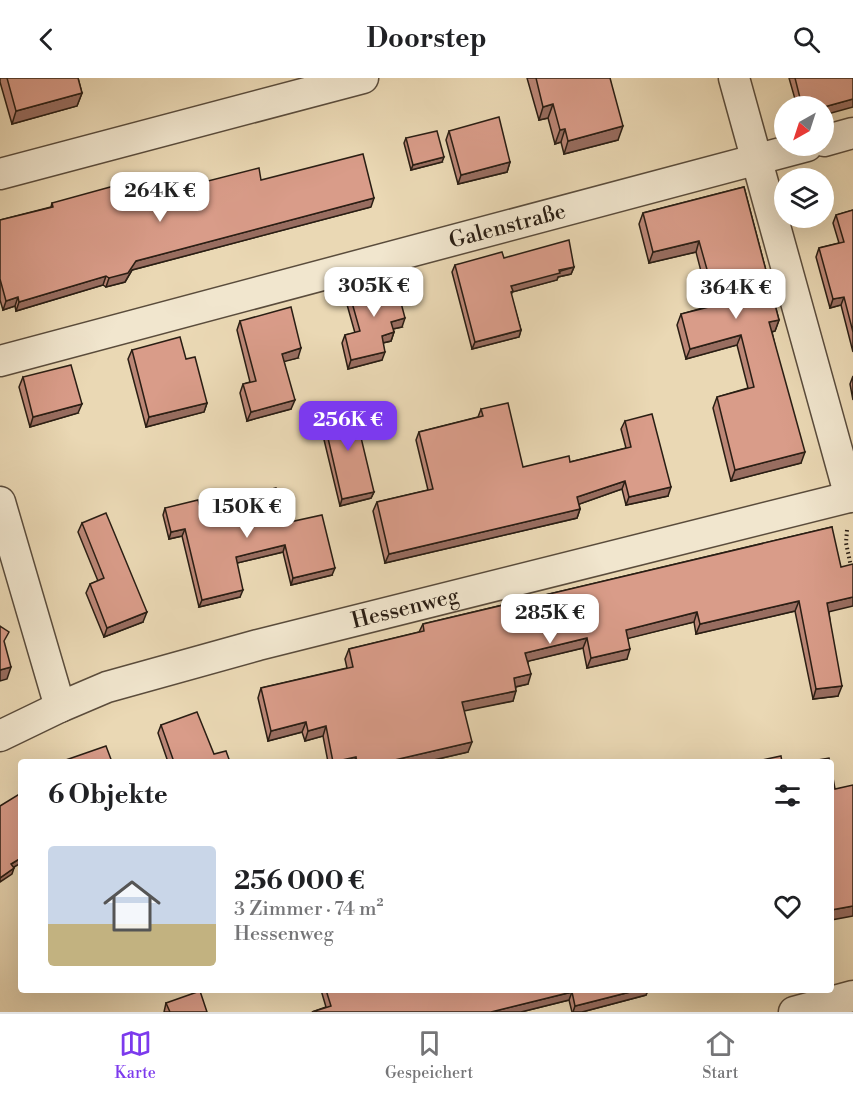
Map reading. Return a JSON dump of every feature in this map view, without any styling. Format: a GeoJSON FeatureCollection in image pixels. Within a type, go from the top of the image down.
{"type":"FeatureCollection","features":[{"type":"Feature","properties":{"kind":"street"},"geometry":{"type":"LineString","coordinates":[[0,174],[363,78]]}},
{"type":"Feature","properties":{"kind":"street"},"geometry":{"type":"LineString","coordinates":[[734,78],[851,497]]}},
{"type":"Feature","properties":{"kind":"street"},"geometry":{"type":"LineString","coordinates":[[834,138],[853,133]]}},
{"type":"Feature","properties":{"kind":"street","name":"Galenstraße"},"geometry":{"type":"LineString","coordinates":[[0,362],[774,155]]}},
{"type":"Feature","properties":{"kind":"street","name":"Hessenweg"},"geometry":{"type":"LineString","coordinates":[[0,736],[107,687],[258,645],[851,497]]}},
{"type":"Feature","properties":{"kind":"street"},"geometry":{"type":"LineString","coordinates":[[0,502],[60,707]]}},
{"type":"Feature","properties":{"kind":"street"},"geometry":{"type":"LineString","coordinates":[[794,1012],[853,996]]}},
{"type":"Feature","properties":{"kind":"path"},"geometry":{"type":"LineString","coordinates":[[851,497],[846,543],[853,576]]}},
{"type":"Feature","properties":{"kind":"building"},"geometry":{"type":"Polygon","coordinates":[[[7,78],[78,78],[82,93],[16,111],[7,78]]]}},
{"type":"Feature","properties":{"kind":"building"},"geometry":{"type":"Polygon","coordinates":[[[536,78],[610,78],[623,126],[568,141],[565,129],[560,130],[553,104],[543,107],[536,78]]]}},
{"type":"Feature","properties":{"kind":"building"},"geometry":{"type":"Polygon","coordinates":[[[795,78],[853,78],[853,99],[834,104],[834,96],[800,96],[795,78]]]}},
{"type":"Feature","properties":{"kind":"building"},"geometry":{"type":"Polygon","coordinates":[[[499,117],[510,162],[461,175],[449,131],[499,117]]]}},
{"type":"Feature","properties":{"kind":"building"},"geometry":{"type":"Polygon","coordinates":[[[437,131],[444,157],[413,165],[406,138],[437,131]]]}},
{"type":"Feature","properties":{"kind":"building"},"geometry":{"type":"Polygon","coordinates":[[[363,154],[374,198],[136,261],[128,273],[109,278],[106,276],[19,302],[18,297],[6,301],[0,279],[0,220],[53,207],[52,203],[143,178],[149,201],[201,187],[200,183],[259,168],[261,180],[363,154]]]}},
{"type":"Feature","properties":{"kind":"building"},"geometry":{"type":"Polygon","coordinates":[[[744,187],[779,320],[769,322],[805,452],[735,470],[717,397],[754,387],[741,335],[690,349],[681,314],[717,305],[699,241],[653,252],[643,213],[744,187]]]}},
{"type":"Feature","properties":{"kind":"building"},"geometry":{"type":"Polygon","coordinates":[[[853,210],[853,332],[844,297],[833,299],[819,248],[844,242],[836,215],[853,210]]]}},
{"type":"Feature","properties":{"kind":"building"},"geometry":{"type":"Polygon","coordinates":[[[569,240],[574,267],[511,286],[521,330],[475,342],[455,265],[502,252],[504,258],[569,240]]]}},
{"type":"Feature","properties":{"kind":"building"},"geometry":{"type":"Polygon","coordinates":[[[395,280],[405,318],[391,322],[394,332],[382,336],[385,352],[351,360],[345,335],[360,331],[349,292],[395,280]]]}},
{"type":"Feature","properties":{"kind":"building"},"geometry":{"type":"Polygon","coordinates":[[[291,307],[301,348],[282,354],[295,400],[251,412],[243,384],[256,381],[240,321],[291,307]]]}},
{"type":"Feature","properties":{"kind":"building"},"geometry":{"type":"Polygon","coordinates":[[[180,337],[186,359],[195,357],[207,403],[149,417],[132,350],[180,337]]]}},
{"type":"Feature","properties":{"kind":"building"},"geometry":{"type":"Polygon","coordinates":[[[71,365],[82,404],[33,417],[23,377],[71,365]]]}},
{"type":"Feature","properties":{"kind":"building"},"geometry":{"type":"Polygon","coordinates":[[[508,403],[523,467],[569,456],[570,462],[631,447],[625,421],[652,414],[671,487],[629,497],[625,481],[577,497],[580,509],[389,554],[377,502],[433,489],[419,432],[483,416],[481,409],[508,403]]]}},
{"type":"Feature","properties":{"kind":"building"},"geometry":{"type":"Polygon","coordinates":[[[353,404],[374,492],[342,499],[322,412],[353,404]]]}},
{"type":"Feature","properties":{"kind":"building"},"geometry":{"type":"Polygon","coordinates":[[[276,488],[285,523],[322,515],[335,568],[293,578],[285,545],[236,557],[243,590],[202,600],[185,529],[171,532],[165,508],[198,500],[200,507],[276,488]]]}},
{"type":"Feature","properties":{"kind":"building"},"geometry":{"type":"Polygon","coordinates":[[[106,513],[147,612],[107,628],[90,584],[104,578],[82,523],[106,513]]]}},
{"type":"Feature","properties":{"kind":"building"},"geometry":{"type":"Polygon","coordinates":[[[832,527],[841,567],[853,564],[853,597],[827,603],[842,686],[816,689],[799,601],[700,624],[697,612],[626,630],[630,649],[591,658],[587,638],[525,653],[531,674],[514,678],[516,691],[462,702],[472,742],[399,759],[356,759],[356,757],[332,759],[326,726],[308,731],[306,722],[271,731],[261,688],[353,667],[349,649],[424,631],[423,624],[832,527]]]}},
{"type":"Feature","properties":{"kind":"building"},"geometry":{"type":"Polygon","coordinates":[[[0,626],[9,632],[4,641],[11,667],[0,670],[0,626]]]}},
{"type":"Feature","properties":{"kind":"building"},"geometry":{"type":"Polygon","coordinates":[[[197,712],[214,754],[226,751],[229,759],[173,759],[161,725],[197,712]]]}},
{"type":"Feature","properties":{"kind":"building"},"geometry":{"type":"Polygon","coordinates":[[[106,746],[111,759],[69,759],[106,746]]]}},
{"type":"Feature","properties":{"kind":"building"},"geometry":{"type":"Polygon","coordinates":[[[834,784],[835,789],[853,785],[853,906],[834,909],[834,784]]]}},
{"type":"Feature","properties":{"kind":"building"},"geometry":{"type":"Polygon","coordinates":[[[18,795],[18,860],[11,864],[14,868],[0,878],[0,806],[18,795]]]}},
{"type":"Feature","properties":{"kind":"building"},"geometry":{"type":"Polygon","coordinates":[[[201,993],[207,1012],[170,1012],[166,1003],[201,993]]]}},
{"type":"Feature","properties":{"kind":"building"},"geometry":{"type":"Polygon","coordinates":[[[327,993],[568,993],[491,1012],[312,1012],[331,1006],[327,993]]]}},
{"type":"Feature","properties":{"kind":"building"},"geometry":{"type":"Polygon","coordinates":[[[572,993],[626,993],[575,1006],[572,993]]]}}]}
